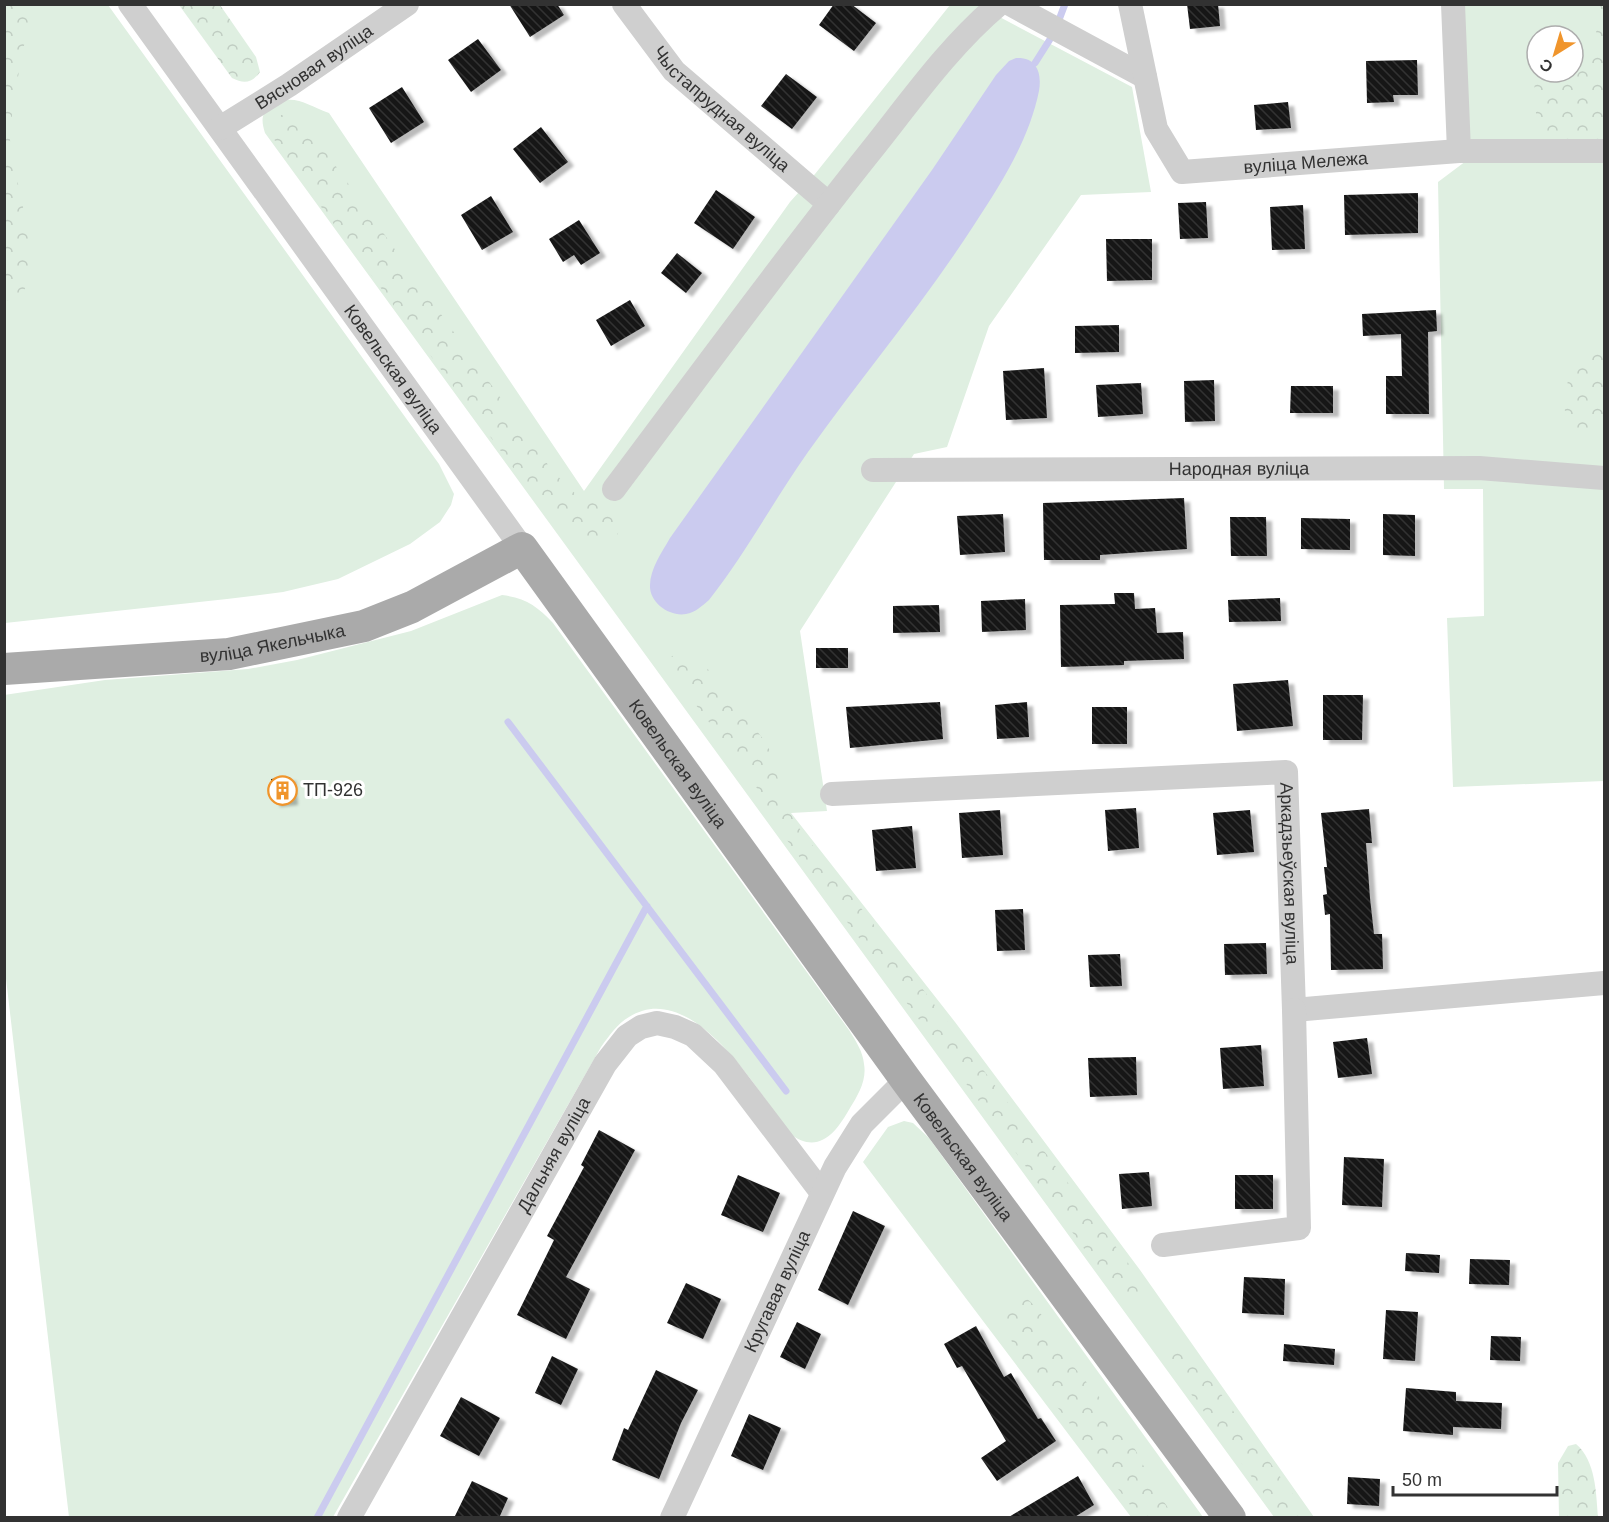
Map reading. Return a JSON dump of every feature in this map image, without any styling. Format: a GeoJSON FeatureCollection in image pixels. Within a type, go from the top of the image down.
{"type":"FeatureCollection","features":[{"type":"Feature","properties":{"kind":"main road","name":"вуліца Якельчыка"},"geometry":{"type":"LineString","coordinates":[[4,669],[229,654],[364,626],[412,607],[522,548]]}},
{"type":"Feature","properties":{"kind":"main road","name":"Ковельская вуліца"},"geometry":{"type":"LineString","coordinates":[[522,548],[906,1080],[1230,1518]]}},
{"type":"Feature","properties":{"kind":"street","name":"Ковельская вуліца"},"geometry":{"type":"LineString","coordinates":[[130,4],[522,548]]}},
{"type":"Feature","properties":{"kind":"street","name":"Вясновая вуліца"},"geometry":{"type":"LineString","coordinates":[[220,128],[289,85],[407,4]]}},
{"type":"Feature","properties":{"kind":"street","name":"Чыстапрудная вуліца"},"geometry":{"type":"LineString","coordinates":[[624,4],[674,71],[829,204]]}},
{"type":"Feature","properties":{"kind":"street"},"geometry":{"type":"LineString","coordinates":[[614,489],[829,204],[927,82],[979,21],[999,4]]}},
{"type":"Feature","properties":{"kind":"street"},"geometry":{"type":"LineString","coordinates":[[1010,4],[1145,77]]}},
{"type":"Feature","properties":{"kind":"street","name":"вуліца Мележа"},"geometry":{"type":"LineString","coordinates":[[1130,4],[1156,129],[1182,172],[1459,151],[1605,151]]}},
{"type":"Feature","properties":{"kind":"street"},"geometry":{"type":"LineString","coordinates":[[1453,4],[1459,151]]}},
{"type":"Feature","properties":{"kind":"street","name":"Народная вуліца"},"geometry":{"type":"LineString","coordinates":[[873,470],[1479,468],[1605,478]]}},
{"type":"Feature","properties":{"kind":"street","name":"Аркадзьеўская вуліца"},"geometry":{"type":"LineString","coordinates":[[832,794],[1286,772],[1294,1010]]}},
{"type":"Feature","properties":{"kind":"street"},"geometry":{"type":"LineString","coordinates":[[1163,1245],[1299,1228],[1294,1010],[1605,983]]}},
{"type":"Feature","properties":{"kind":"street","name":"Дальняя вуліца"},"geometry":{"type":"LineString","coordinates":[[349,1518],[606,1064],[627,1036],[641,1027],[657,1023],[675,1026],[709,1048],[822,1193]]}},
{"type":"Feature","properties":{"kind":"street","name":"Кругавая вуліца"},"geometry":{"type":"LineString","coordinates":[[672,1518],[822,1193],[862,1124],[906,1080]]}},
{"type":"Feature","properties":{"kind":"green space"},"geometry":{"type":"Polygon","coordinates":[[[5,4],[30,5],[10,138],[30,258],[28,280],[20,295],[4,301],[5,4]]]}},
{"type":"Feature","properties":{"kind":"green space"},"geometry":{"type":"Polygon","coordinates":[[[4,5],[108,5],[439,464],[454,494],[451,505],[440,522],[410,544],[338,579],[283,592],[5,623],[4,5]]]}},
{"type":"Feature","properties":{"kind":"green space"},"geometry":{"type":"Polygon","coordinates":[[[179,5],[220,5],[256,57],[260,72],[257,76],[248,81],[232,78],[179,5]]]}},
{"type":"Feature","properties":{"kind":"green space"},"geometry":{"type":"Polygon","coordinates":[[[950,5],[977,5],[1132,87],[1151,192],[1081,195],[989,326],[947,447],[914,454],[800,631],[827,811],[791,813],[955,1022],[1140,1270],[1314,1517],[1274,1517],[265,133],[263,126],[263,116],[267,110],[285,100],[299,101],[329,113],[584,491],[790,202],[950,5]]]}},
{"type":"Feature","properties":{"kind":"green space"},"geometry":{"type":"Polygon","coordinates":[[[1464,5],[1604,5],[1604,781],[1453,787],[1447,618],[1484,616],[1483,489],[1444,489],[1438,182],[1470,158],[1464,5]]]}},
{"type":"Feature","properties":{"kind":"green space"},"geometry":{"type":"Polygon","coordinates":[[[1597,5],[1604,5],[1604,140],[1547,142],[1537,131],[1534,84],[1585,84],[1585,61],[1590,60],[1596,40],[1597,5]]]}},
{"type":"Feature","properties":{"kind":"green space"},"geometry":{"type":"Polygon","coordinates":[[[281,115],[292,115],[308,127],[551,469],[578,495],[613,512],[618,524],[618,534],[606,542],[594,544],[582,541],[561,526],[534,496],[280,151],[272,128],[274,119],[281,115]]]}},
{"type":"Feature","properties":{"kind":"green space"},"geometry":{"type":"Polygon","coordinates":[[[1590,347],[1597,348],[1604,354],[1604,424],[1601,430],[1587,434],[1570,424],[1566,416],[1565,395],[1577,360],[1590,347]]]}},
{"type":"Feature","properties":{"kind":"green space"},"geometry":{"type":"Polygon","coordinates":[[[502,595],[518,598],[530,604],[553,623],[849,1030],[859,1047],[865,1070],[859,1093],[839,1126],[832,1133],[817,1142],[799,1140],[789,1133],[742,1068],[699,1025],[676,1012],[653,1009],[629,1017],[617,1027],[601,1047],[333,1517],[69,1517],[5,970],[4,695],[105,680],[248,669],[297,660],[411,631],[502,595]]]}},
{"type":"Feature","properties":{"kind":"green space"},"geometry":{"type":"Polygon","coordinates":[[[681,654],[700,662],[714,675],[763,739],[772,754],[783,799],[796,824],[1137,1275],[1142,1289],[1137,1299],[1125,1300],[1114,1291],[995,1123],[784,836],[750,776],[673,675],[669,661],[672,656],[681,654]]]}},
{"type":"Feature","properties":{"kind":"green space"},"geometry":{"type":"Polygon","coordinates":[[[904,1121],[913,1123],[929,1138],[1203,1517],[1131,1517],[863,1162],[888,1127],[904,1121]]]}},
{"type":"Feature","properties":{"kind":"green space"},"geometry":{"type":"Polygon","coordinates":[[[1019,1294],[1033,1304],[1067,1358],[1115,1417],[1160,1496],[1176,1517],[1139,1517],[1015,1350],[1004,1321],[1004,1310],[1013,1295],[1019,1294]]]}},
{"type":"Feature","properties":{"kind":"green space"},"geometry":{"type":"Polygon","coordinates":[[[1177,1349],[1190,1353],[1196,1359],[1309,1517],[1281,1517],[1175,1372],[1171,1358],[1177,1349]]]}},
{"type":"Feature","properties":{"kind":"green space"},"geometry":{"type":"Polygon","coordinates":[[[1576,1444],[1588,1459],[1591,1468],[1598,1517],[1559,1517],[1558,1463],[1568,1446],[1576,1444]]]}},
{"type":"Feature","properties":{"kind":"water"},"geometry":{"type":"Polygon","coordinates":[[[1016,58],[1029,60],[1037,67],[1040,78],[1039,91],[1021,144],[994,194],[934,283],[808,452],[709,600],[689,613],[680,614],[667,611],[656,602],[650,585],[654,567],[670,538],[932,170],[996,75],[1009,61],[1016,58]]]}},
{"type":"Feature","properties":{"kind":"building"},"geometry":{"type":"Polygon","coordinates":[[[509,4],[557,4],[564,15],[530,37],[509,4]]]}},
{"type":"Feature","properties":{"kind":"building"},"geometry":{"type":"Polygon","coordinates":[[[834,4],[851,4],[876,23],[854,51],[819,25],[834,4]]]}},
{"type":"Feature","properties":{"kind":"building"},"geometry":{"type":"Polygon","coordinates":[[[1187,4],[1218,4],[1220,26],[1190,29],[1187,4]]]}},
{"type":"Feature","properties":{"kind":"building"},"geometry":{"type":"Polygon","coordinates":[[[478,39],[501,70],[471,92],[448,60],[478,39]]]}},
{"type":"Feature","properties":{"kind":"building"},"geometry":{"type":"Polygon","coordinates":[[[1417,60],[1418,95],[1393,95],[1394,102],[1367,103],[1366,61],[1417,60]]]}},
{"type":"Feature","properties":{"kind":"building"},"geometry":{"type":"Polygon","coordinates":[[[786,74],[817,97],[792,129],[761,106],[786,74]]]}},
{"type":"Feature","properties":{"kind":"building"},"geometry":{"type":"Polygon","coordinates":[[[402,87],[424,122],[391,143],[369,108],[402,87]]]}},
{"type":"Feature","properties":{"kind":"building"},"geometry":{"type":"Polygon","coordinates":[[[1288,102],[1291,128],[1256,130],[1254,105],[1288,102]]]}},
{"type":"Feature","properties":{"kind":"building"},"geometry":{"type":"Polygon","coordinates":[[[541,127],[568,162],[540,183],[513,149],[541,127]]]}},
{"type":"Feature","properties":{"kind":"building"},"geometry":{"type":"Polygon","coordinates":[[[716,190],[755,217],[733,249],[694,223],[716,190]]]}},
{"type":"Feature","properties":{"kind":"building"},"geometry":{"type":"Polygon","coordinates":[[[1418,193],[1418,233],[1345,235],[1344,195],[1418,193]]]}},
{"type":"Feature","properties":{"kind":"building"},"geometry":{"type":"Polygon","coordinates":[[[491,196],[513,232],[482,250],[461,215],[491,196]]]}},
{"type":"Feature","properties":{"kind":"building"},"geometry":{"type":"Polygon","coordinates":[[[1206,202],[1208,238],[1180,239],[1178,203],[1206,202]]]}},
{"type":"Feature","properties":{"kind":"building"},"geometry":{"type":"Polygon","coordinates":[[[1303,205],[1305,249],[1272,250],[1270,207],[1303,205]]]}},
{"type":"Feature","properties":{"kind":"building"},"geometry":{"type":"Polygon","coordinates":[[[579,220],[600,253],[581,265],[574,255],[563,262],[549,239],[579,220]]]}},
{"type":"Feature","properties":{"kind":"building"},"geometry":{"type":"Polygon","coordinates":[[[1106,239],[1152,239],[1152,280],[1107,281],[1106,239]]]}},
{"type":"Feature","properties":{"kind":"building"},"geometry":{"type":"Polygon","coordinates":[[[677,253],[702,273],[686,293],[661,273],[677,253]]]}},
{"type":"Feature","properties":{"kind":"building"},"geometry":{"type":"Polygon","coordinates":[[[630,300],[645,326],[611,346],[596,320],[630,300]]]}},
{"type":"Feature","properties":{"kind":"building"},"geometry":{"type":"Polygon","coordinates":[[[1436,310],[1437,331],[1428,332],[1429,414],[1386,414],[1386,376],[1402,376],[1401,334],[1363,336],[1362,314],[1436,310]]]}},
{"type":"Feature","properties":{"kind":"building"},"geometry":{"type":"Polygon","coordinates":[[[1119,325],[1119,352],[1075,353],[1075,326],[1119,325]]]}},
{"type":"Feature","properties":{"kind":"building"},"geometry":{"type":"Polygon","coordinates":[[[1044,368],[1047,418],[1006,420],[1003,371],[1044,368]]]}},
{"type":"Feature","properties":{"kind":"building"},"geometry":{"type":"Polygon","coordinates":[[[1214,380],[1215,421],[1185,422],[1184,381],[1214,380]]]}},
{"type":"Feature","properties":{"kind":"building"},"geometry":{"type":"Polygon","coordinates":[[[1141,383],[1143,414],[1098,417],[1096,385],[1141,383]]]}},
{"type":"Feature","properties":{"kind":"building"},"geometry":{"type":"Polygon","coordinates":[[[1291,386],[1333,386],[1333,413],[1290,413],[1291,386]]]}},
{"type":"Feature","properties":{"kind":"building"},"geometry":{"type":"Polygon","coordinates":[[[1184,498],[1187,549],[1100,555],[1100,560],[1044,560],[1043,503],[1184,498]]]}},
{"type":"Feature","properties":{"kind":"building"},"geometry":{"type":"Polygon","coordinates":[[[1003,514],[1005,552],[960,555],[957,516],[1003,514]]]}},
{"type":"Feature","properties":{"kind":"building"},"geometry":{"type":"Polygon","coordinates":[[[1383,514],[1415,515],[1415,556],[1383,555],[1383,514]]]}},
{"type":"Feature","properties":{"kind":"building"},"geometry":{"type":"Polygon","coordinates":[[[1230,517],[1266,517],[1267,556],[1231,556],[1230,517]]]}},
{"type":"Feature","properties":{"kind":"building"},"geometry":{"type":"Polygon","coordinates":[[[1301,518],[1350,519],[1350,550],[1301,549],[1301,518]]]}},
{"type":"Feature","properties":{"kind":"building"},"geometry":{"type":"Polygon","coordinates":[[[1114,593],[1134,593],[1135,609],[1155,608],[1157,633],[1183,632],[1184,659],[1124,661],[1124,665],[1061,667],[1060,605],[1115,604],[1114,593]]]}},
{"type":"Feature","properties":{"kind":"building"},"geometry":{"type":"Polygon","coordinates":[[[1280,598],[1281,621],[1229,622],[1228,600],[1280,598]]]}},
{"type":"Feature","properties":{"kind":"building"},"geometry":{"type":"Polygon","coordinates":[[[1025,599],[1026,630],[982,632],[981,601],[1025,599]]]}},
{"type":"Feature","properties":{"kind":"building"},"geometry":{"type":"Polygon","coordinates":[[[939,605],[940,632],[893,633],[893,606],[939,605]]]}},
{"type":"Feature","properties":{"kind":"building"},"geometry":{"type":"Polygon","coordinates":[[[816,648],[848,648],[848,668],[816,668],[816,648]]]}},
{"type":"Feature","properties":{"kind":"building"},"geometry":{"type":"Polygon","coordinates":[[[1288,680],[1293,726],[1237,731],[1233,684],[1288,680]]]}},
{"type":"Feature","properties":{"kind":"building"},"geometry":{"type":"Polygon","coordinates":[[[1323,695],[1363,695],[1362,740],[1323,740],[1323,695]]]}},
{"type":"Feature","properties":{"kind":"building"},"geometry":{"type":"Polygon","coordinates":[[[940,702],[943,739],[850,748],[846,707],[940,702]]]}},
{"type":"Feature","properties":{"kind":"building"},"geometry":{"type":"Polygon","coordinates":[[[1027,702],[1029,737],[997,739],[995,705],[1027,702]]]}},
{"type":"Feature","properties":{"kind":"building"},"geometry":{"type":"Polygon","coordinates":[[[1092,707],[1127,707],[1127,744],[1092,744],[1092,707]]]}},
{"type":"Feature","properties":{"kind":"building","name":"ТП-926"},"geometry":{"type":"Polygon","coordinates":[[[290,777],[292,801],[274,803],[271,779],[290,777]]]}},
{"type":"Feature","properties":{"kind":"building"},"geometry":{"type":"Polygon","coordinates":[[[1136,808],[1139,848],[1108,851],[1105,810],[1136,808]]]}},
{"type":"Feature","properties":{"kind":"building"},"geometry":{"type":"Polygon","coordinates":[[[1369,809],[1372,843],[1366,843],[1370,898],[1374,934],[1382,934],[1383,969],[1331,970],[1330,914],[1325,915],[1323,895],[1327,894],[1324,867],[1327,867],[1321,813],[1369,809]]]}},
{"type":"Feature","properties":{"kind":"building"},"geometry":{"type":"Polygon","coordinates":[[[1000,810],[1003,855],[962,858],[959,813],[1000,810]]]}},
{"type":"Feature","properties":{"kind":"building"},"geometry":{"type":"Polygon","coordinates":[[[1250,810],[1254,852],[1217,855],[1213,813],[1250,810]]]}},
{"type":"Feature","properties":{"kind":"building"},"geometry":{"type":"Polygon","coordinates":[[[912,826],[916,868],[876,871],[872,830],[912,826]]]}},
{"type":"Feature","properties":{"kind":"building"},"geometry":{"type":"Polygon","coordinates":[[[1023,909],[1025,950],[997,951],[995,910],[1023,909]]]}},
{"type":"Feature","properties":{"kind":"building"},"geometry":{"type":"Polygon","coordinates":[[[1266,943],[1267,974],[1225,975],[1224,944],[1266,943]]]}},
{"type":"Feature","properties":{"kind":"building"},"geometry":{"type":"Polygon","coordinates":[[[1120,954],[1122,986],[1090,987],[1088,955],[1120,954]]]}},
{"type":"Feature","properties":{"kind":"building"},"geometry":{"type":"Polygon","coordinates":[[[1367,1038],[1372,1074],[1338,1078],[1333,1042],[1367,1038]]]}},
{"type":"Feature","properties":{"kind":"building"},"geometry":{"type":"Polygon","coordinates":[[[1261,1045],[1264,1086],[1223,1089],[1220,1048],[1261,1045]]]}},
{"type":"Feature","properties":{"kind":"building"},"geometry":{"type":"Polygon","coordinates":[[[1136,1057],[1137,1095],[1090,1097],[1088,1058],[1136,1057]]]}},
{"type":"Feature","properties":{"kind":"building"},"geometry":{"type":"Polygon","coordinates":[[[599,1130],[635,1150],[566,1277],[590,1289],[566,1339],[517,1315],[554,1240],[547,1236],[584,1167],[581,1165],[599,1130]]]}},
{"type":"Feature","properties":{"kind":"building"},"geometry":{"type":"Polygon","coordinates":[[[1344,1157],[1384,1159],[1382,1207],[1342,1205],[1344,1157]]]}},
{"type":"Feature","properties":{"kind":"building"},"geometry":{"type":"Polygon","coordinates":[[[1149,1172],[1152,1206],[1122,1209],[1119,1174],[1149,1172]]]}},
{"type":"Feature","properties":{"kind":"building"},"geometry":{"type":"Polygon","coordinates":[[[738,1175],[780,1193],[763,1232],[721,1215],[738,1175]]]}},
{"type":"Feature","properties":{"kind":"building"},"geometry":{"type":"Polygon","coordinates":[[[1235,1175],[1273,1175],[1273,1209],[1235,1209],[1235,1175]]]}},
{"type":"Feature","properties":{"kind":"building"},"geometry":{"type":"Polygon","coordinates":[[[853,1211],[885,1226],[848,1305],[818,1290],[853,1211]]]}},
{"type":"Feature","properties":{"kind":"building"},"geometry":{"type":"Polygon","coordinates":[[[1406,1253],[1440,1255],[1439,1273],[1405,1271],[1406,1253]]]}},
{"type":"Feature","properties":{"kind":"building"},"geometry":{"type":"Polygon","coordinates":[[[1470,1259],[1510,1260],[1509,1285],[1469,1284],[1470,1259]]]}},
{"type":"Feature","properties":{"kind":"building"},"geometry":{"type":"Polygon","coordinates":[[[1244,1277],[1285,1279],[1284,1315],[1242,1313],[1244,1277]]]}},
{"type":"Feature","properties":{"kind":"building"},"geometry":{"type":"Polygon","coordinates":[[[686,1283],[721,1299],[703,1339],[667,1323],[686,1283]]]}},
{"type":"Feature","properties":{"kind":"building"},"geometry":{"type":"Polygon","coordinates":[[[1386,1310],[1418,1312],[1415,1361],[1383,1359],[1386,1310]]]}},
{"type":"Feature","properties":{"kind":"building"},"geometry":{"type":"Polygon","coordinates":[[[797,1322],[821,1334],[805,1369],[780,1357],[797,1322]]]}},
{"type":"Feature","properties":{"kind":"building"},"geometry":{"type":"Polygon","coordinates":[[[976,1326],[1004,1377],[1011,1373],[1038,1419],[1041,1418],[1056,1441],[997,1481],[981,1458],[1006,1441],[962,1366],[957,1368],[944,1344],[976,1326]]]}},
{"type":"Feature","properties":{"kind":"building"},"geometry":{"type":"Polygon","coordinates":[[[1491,1336],[1521,1337],[1520,1361],[1490,1360],[1491,1336]]]}},
{"type":"Feature","properties":{"kind":"building"},"geometry":{"type":"Polygon","coordinates":[[[1284,1344],[1335,1349],[1334,1365],[1283,1361],[1284,1344]]]}},
{"type":"Feature","properties":{"kind":"building"},"geometry":{"type":"Polygon","coordinates":[[[552,1356],[578,1369],[561,1405],[535,1393],[552,1356]]]}},
{"type":"Feature","properties":{"kind":"building"},"geometry":{"type":"Polygon","coordinates":[[[656,1370],[698,1390],[681,1423],[659,1479],[612,1460],[624,1428],[628,1430],[656,1370]]]}},
{"type":"Feature","properties":{"kind":"building"},"geometry":{"type":"Polygon","coordinates":[[[1406,1388],[1456,1392],[1456,1401],[1502,1403],[1501,1429],[1453,1427],[1453,1435],[1403,1431],[1406,1388]]]}},
{"type":"Feature","properties":{"kind":"building"},"geometry":{"type":"Polygon","coordinates":[[[461,1397],[500,1418],[479,1456],[440,1436],[461,1397]]]}},
{"type":"Feature","properties":{"kind":"building"},"geometry":{"type":"Polygon","coordinates":[[[749,1414],[781,1428],[763,1470],[731,1456],[749,1414]]]}},
{"type":"Feature","properties":{"kind":"building"},"geometry":{"type":"Polygon","coordinates":[[[1078,1476],[1094,1505],[1073,1518],[1007,1518],[1078,1476]]]}},
{"type":"Feature","properties":{"kind":"building"},"geometry":{"type":"Polygon","coordinates":[[[1348,1477],[1380,1479],[1379,1506],[1347,1504],[1348,1477]]]}},
{"type":"Feature","properties":{"kind":"building"},"geometry":{"type":"Polygon","coordinates":[[[472,1481],[508,1498],[499,1518],[454,1518],[472,1481]]]}},
{"type":"Feature","properties":{"kind":"waterway"},"geometry":{"type":"LineString","coordinates":[[1035,63],[1054,33],[1065,4]]}},
{"type":"Feature","properties":{"kind":"waterway"},"geometry":{"type":"LineString","coordinates":[[508,722],[786,1091]]}},
{"type":"Feature","properties":{"kind":"waterway"},"geometry":{"type":"LineString","coordinates":[[317,1518],[647,906]]}},
{"type":"Feature","properties":{"kind":"place","name":"ТП-926"},"geometry":{"type":"Point","coordinates":[282,790]}}]}
